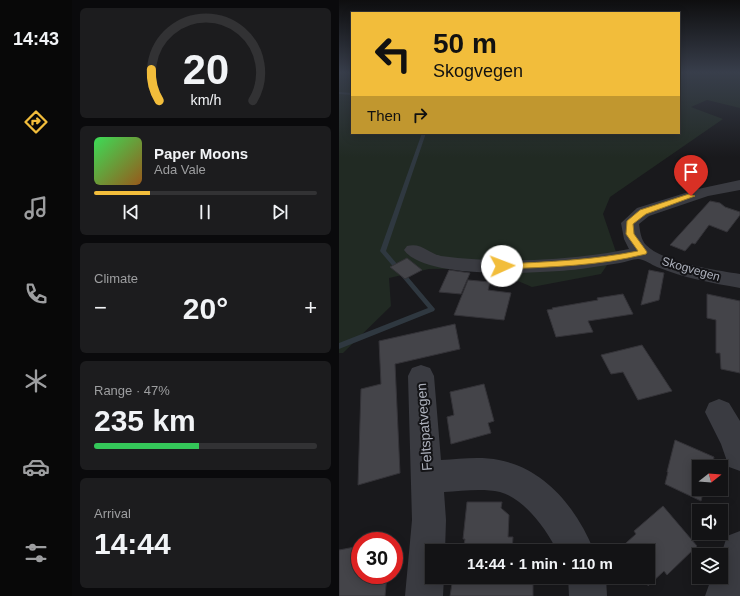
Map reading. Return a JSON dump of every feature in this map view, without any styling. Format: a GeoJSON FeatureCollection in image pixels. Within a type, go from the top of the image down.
{"type":"FeatureCollection","features":[{"type":"Feature","properties":{"kind":"street","name":"Skogvegen"},"geometry":{"type":"LineString","coordinates":[[740,185],[704,192],[643,212],[630,223],[630,234],[643,252],[667,264],[706,275],[740,281]]}},
{"type":"Feature","properties":{"kind":"street"},"geometry":{"type":"LineString","coordinates":[[414,250],[427,259],[443,263],[502,266],[559,264],[608,259],[643,252]]}},
{"type":"Feature","properties":{"kind":"street","name":"Feltspatvegen"},"geometry":{"type":"LineString","coordinates":[[421,376],[429,520],[424,596]]}},
{"type":"Feature","properties":{"kind":"street"},"geometry":{"type":"LineString","coordinates":[[719,412],[735,440],[740,456]]}},
{"type":"Feature","properties":{"kind":"street","name":"Feltspatvegen"},"geometry":{"type":"LineString","coordinates":[[427,478],[486,474],[504,477],[522,484],[553,512],[573,544]]}},
{"type":"Feature","properties":{"kind":"street"},"geometry":{"type":"LineString","coordinates":[[724,596],[728,593],[735,574],[740,548]]}},
{"type":"Feature","properties":{"kind":"street"},"geometry":{"type":"LineString","coordinates":[[587,584],[588,596]]}},
{"type":"Feature","properties":{"kind":"shaded area"},"geometry":{"type":"Polygon","coordinates":[[[339,101],[351,101],[351,134],[680,134],[680,101],[705,101],[691,107],[723,119],[610,197],[603,214],[616,252],[601,274],[532,287],[488,268],[429,269],[389,278],[391,306],[343,353],[339,353],[339,101]]]}},
{"type":"Feature","properties":{"kind":"shaded area"},"geometry":{"type":"Polygon","coordinates":[[[710,101],[740,101],[740,108],[710,101]]]}},
{"type":"Feature","properties":{"kind":"building"},"geometry":{"type":"Polygon","coordinates":[[[710,201],[720,203],[725,207],[740,212],[740,215],[727,232],[709,225],[695,244],[692,243],[685,251],[670,245],[710,201]]]}},
{"type":"Feature","properties":{"kind":"building"},"geometry":{"type":"Polygon","coordinates":[[[407,258],[422,270],[405,279],[390,267],[407,258]]]}},
{"type":"Feature","properties":{"kind":"building"},"geometry":{"type":"Polygon","coordinates":[[[449,270],[470,273],[461,294],[439,292],[449,270]]]}},
{"type":"Feature","properties":{"kind":"building"},"geometry":{"type":"Polygon","coordinates":[[[649,270],[664,273],[659,300],[641,305],[649,270]]]}},
{"type":"Feature","properties":{"kind":"building"},"geometry":{"type":"Polygon","coordinates":[[[468,280],[490,282],[488,290],[511,293],[504,320],[454,315],[468,280]]]}},
{"type":"Feature","properties":{"kind":"building"},"geometry":{"type":"Polygon","coordinates":[[[623,294],[633,314],[588,321],[593,332],[556,337],[547,310],[598,300],[597,298],[623,294]]]}},
{"type":"Feature","properties":{"kind":"building"},"geometry":{"type":"Polygon","coordinates":[[[707,294],[740,301],[740,373],[721,369],[720,353],[716,353],[716,320],[707,318],[707,294]]]}},
{"type":"Feature","properties":{"kind":"building"},"geometry":{"type":"Polygon","coordinates":[[[455,324],[460,349],[395,364],[400,473],[358,485],[361,389],[381,384],[379,341],[455,324]]]}},
{"type":"Feature","properties":{"kind":"building"},"geometry":{"type":"Polygon","coordinates":[[[642,345],[672,391],[638,400],[623,372],[611,374],[601,355],[642,345]]]}},
{"type":"Feature","properties":{"kind":"building"},"geometry":{"type":"Polygon","coordinates":[[[484,384],[494,421],[488,423],[491,433],[451,444],[447,417],[454,415],[450,392],[484,384]]]}},
{"type":"Feature","properties":{"kind":"building"},"geometry":{"type":"Polygon","coordinates":[[[675,440],[714,457],[713,460],[692,460],[692,496],[702,496],[701,501],[665,484],[675,440]]]}},
{"type":"Feature","properties":{"kind":"building"},"geometry":{"type":"Polygon","coordinates":[[[467,502],[502,502],[501,508],[509,515],[508,537],[513,537],[512,544],[464,544],[465,539],[463,539],[467,502]]]}},
{"type":"Feature","properties":{"kind":"building"},"geometry":{"type":"Polygon","coordinates":[[[663,506],[697,546],[692,548],[692,551],[667,575],[664,571],[655,579],[655,544],[625,544],[636,534],[634,531],[663,506]]]}},
{"type":"Feature","properties":{"kind":"building"},"geometry":{"type":"Polygon","coordinates":[[[351,548],[351,584],[386,584],[385,596],[339,596],[339,550],[351,548]]]}},
{"type":"Feature","properties":{"kind":"building"},"geometry":{"type":"Polygon","coordinates":[[[452,584],[533,584],[533,596],[450,596],[452,584]]]}},
{"type":"Feature","properties":{"kind":"waterway"},"geometry":{"type":"LineString","coordinates":[[339,346],[432,309],[383,251],[424,134]]}},
{"type":"Feature","properties":{"kind":"route"},"geometry":{"type":"LineString","coordinates":[[502,266],[559,264],[608,259],[643,252],[630,234],[630,223],[643,212],[691,196]]}}]}
